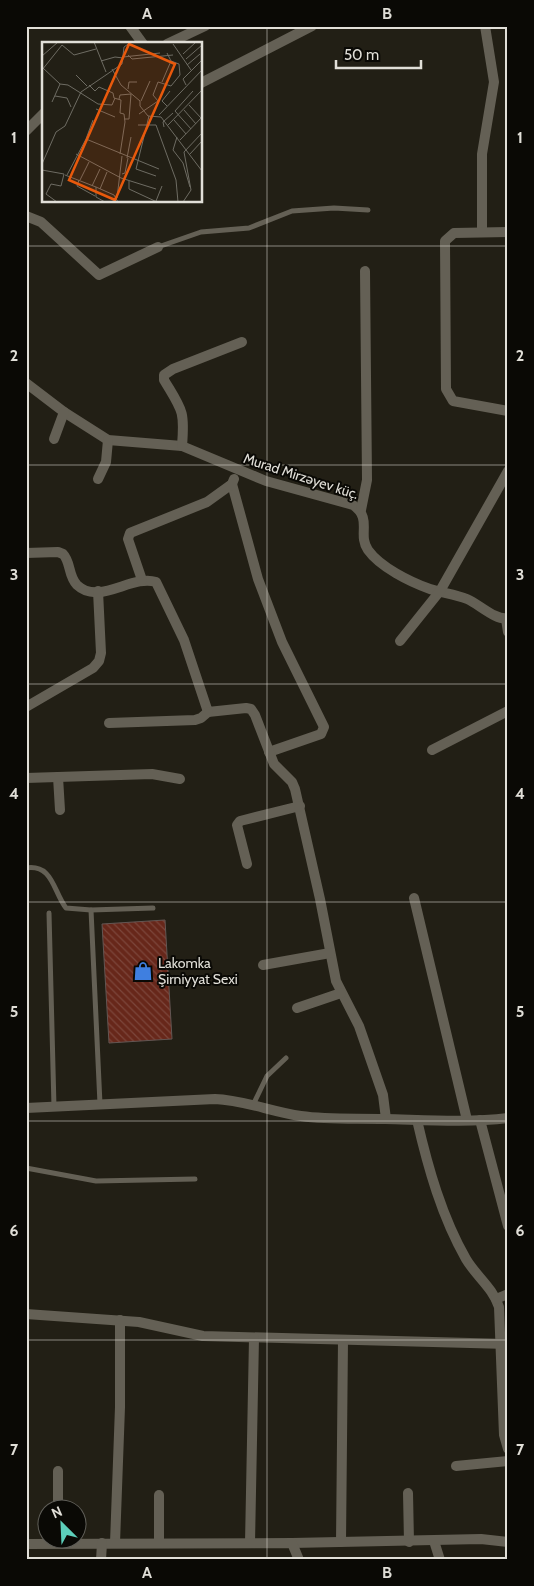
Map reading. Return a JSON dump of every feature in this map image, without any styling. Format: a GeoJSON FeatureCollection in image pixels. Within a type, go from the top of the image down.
{"type":"FeatureCollection","features":[{"type":"Feature","properties":{"kind":"street"},"geometry":{"type":"LineString","coordinates":[[130,26],[142,42]]}},
{"type":"Feature","properties":{"kind":"street"},"geometry":{"type":"LineString","coordinates":[[171,42],[205,26]]}},
{"type":"Feature","properties":{"kind":"street"},"geometry":{"type":"LineString","coordinates":[[202,82],[312,26]]}},
{"type":"Feature","properties":{"kind":"street"},"geometry":{"type":"LineString","coordinates":[[482,232],[482,154],[494,82],[485,26]]}},
{"type":"Feature","properties":{"kind":"street"},"geometry":{"type":"LineString","coordinates":[[26,131],[42,117]]}},
{"type":"Feature","properties":{"kind":"street"},"geometry":{"type":"LineString","coordinates":[[26,216],[41,222],[99,275],[158,247]]}},
{"type":"Feature","properties":{"kind":"street"},"geometry":{"type":"LineString","coordinates":[[508,232],[454,233],[445,241],[446,389],[453,401],[508,411]]}},
{"type":"Feature","properties":{"kind":"street"},"geometry":{"type":"LineString","coordinates":[[361,510],[367,480],[365,271]]}},
{"type":"Feature","properties":{"kind":"street"},"geometry":{"type":"LineString","coordinates":[[182,446],[183,412],[164,380],[164,374],[242,342]]}},
{"type":"Feature","properties":{"kind":"street","name":"Murad Mirzəyev küç."},"geometry":{"type":"LineString","coordinates":[[26,383],[64,412],[108,440],[182,446],[266,481],[353,505],[361,510],[364,519],[366,548],[375,558],[426,587],[468,599],[507,619]]}},
{"type":"Feature","properties":{"kind":"street"},"geometry":{"type":"LineString","coordinates":[[54,439],[64,412]]}},
{"type":"Feature","properties":{"kind":"street"},"geometry":{"type":"LineString","coordinates":[[98,479],[106,462],[108,440]]}},
{"type":"Feature","properties":{"kind":"street"},"geometry":{"type":"LineString","coordinates":[[236,470],[232,484],[261,588],[282,642],[324,727],[322,734],[269,752]]}},
{"type":"Feature","properties":{"kind":"street"},"geometry":{"type":"LineString","coordinates":[[400,641],[440,591],[508,471]]}},
{"type":"Feature","properties":{"kind":"street"},"geometry":{"type":"LineString","coordinates":[[142,580],[128,539],[130,534],[206,502],[232,484]]}},
{"type":"Feature","properties":{"kind":"street"},"geometry":{"type":"LineString","coordinates":[[26,553],[58,552],[64,554],[71,576],[85,590],[116,589],[142,580],[151,580],[160,587],[187,648],[208,712]]}},
{"type":"Feature","properties":{"kind":"street"},"geometry":{"type":"LineString","coordinates":[[26,707],[92,668],[99,660],[101,653],[98,591]]}},
{"type":"Feature","properties":{"kind":"street"},"geometry":{"type":"LineString","coordinates":[[507,619],[508,632]]}},
{"type":"Feature","properties":{"kind":"street"},"geometry":{"type":"LineString","coordinates":[[109,723],[195,720],[208,712],[251,709],[269,752],[279,770],[292,782],[300,806],[330,953],[341,994],[359,1026],[383,1095],[386,1119]]}},
{"type":"Feature","properties":{"kind":"street"},"geometry":{"type":"LineString","coordinates":[[432,750],[508,711]]}},
{"type":"Feature","properties":{"kind":"street"},"geometry":{"type":"LineString","coordinates":[[26,778],[152,774],[180,779]]}},
{"type":"Feature","properties":{"kind":"street"},"geometry":{"type":"LineString","coordinates":[[58,777],[60,810]]}},
{"type":"Feature","properties":{"kind":"street"},"geometry":{"type":"LineString","coordinates":[[248,864],[238,825],[240,821],[300,806]]}},
{"type":"Feature","properties":{"kind":"street"},"geometry":{"type":"LineString","coordinates":[[414,898],[467,1120]]}},
{"type":"Feature","properties":{"kind":"street"},"geometry":{"type":"LineString","coordinates":[[263,965],[330,953]]}},
{"type":"Feature","properties":{"kind":"street"},"geometry":{"type":"LineString","coordinates":[[297,1008],[341,994]]}},
{"type":"Feature","properties":{"kind":"street"},"geometry":{"type":"LineString","coordinates":[[26,1108],[215,1099],[318,1118],[417,1120],[508,1118]]}},
{"type":"Feature","properties":{"kind":"street"},"geometry":{"type":"LineString","coordinates":[[417,1120],[434,1182],[453,1233],[467,1260],[496,1299],[500,1313],[505,1344],[503,1418],[508,1449]]}},
{"type":"Feature","properties":{"kind":"street"},"geometry":{"type":"LineString","coordinates":[[480,1120],[508,1226]]}},
{"type":"Feature","properties":{"kind":"street"},"geometry":{"type":"LineString","coordinates":[[496,1299],[508,1294]]}},
{"type":"Feature","properties":{"kind":"street"},"geometry":{"type":"LineString","coordinates":[[26,1314],[120,1320],[160,1325],[203,1336],[505,1344]]}},
{"type":"Feature","properties":{"kind":"street"},"geometry":{"type":"LineString","coordinates":[[115,1543],[120,1407],[120,1320]]}},
{"type":"Feature","properties":{"kind":"street"},"geometry":{"type":"LineString","coordinates":[[250,1543],[254,1338]]}},
{"type":"Feature","properties":{"kind":"street"},"geometry":{"type":"LineString","coordinates":[[341,1542],[343,1340]]}},
{"type":"Feature","properties":{"kind":"street"},"geometry":{"type":"LineString","coordinates":[[456,1466],[508,1461]]}},
{"type":"Feature","properties":{"kind":"street"},"geometry":{"type":"LineString","coordinates":[[58,1471],[58,1498]]}},
{"type":"Feature","properties":{"kind":"street"},"geometry":{"type":"LineString","coordinates":[[408,1493],[409,1542]]}},
{"type":"Feature","properties":{"kind":"street"},"geometry":{"type":"LineString","coordinates":[[159,1495],[159,1543]]}},
{"type":"Feature","properties":{"kind":"street"},"geometry":{"type":"LineString","coordinates":[[88,1542],[292,1544],[481,1539],[508,1542]]}},
{"type":"Feature","properties":{"kind":"street"},"geometry":{"type":"LineString","coordinates":[[434,1541],[440,1560]]}},
{"type":"Feature","properties":{"kind":"street"},"geometry":{"type":"LineString","coordinates":[[101,1560],[102,1543]]}},
{"type":"Feature","properties":{"kind":"street"},"geometry":{"type":"LineString","coordinates":[[292,1544],[298,1560]]}},
{"type":"Feature","properties":{"kind":"lane"},"geometry":{"type":"LineString","coordinates":[[158,247],[201,232],[249,228],[292,211],[334,208],[368,210]]}},
{"type":"Feature","properties":{"kind":"lane"},"geometry":{"type":"LineString","coordinates":[[26,868],[42,868],[49,874],[66,908],[91,910],[153,908]]}},
{"type":"Feature","properties":{"kind":"lane"},"geometry":{"type":"LineString","coordinates":[[91,910],[100,1105]]}},
{"type":"Feature","properties":{"kind":"lane"},"geometry":{"type":"LineString","coordinates":[[49,913],[54,1107]]}},
{"type":"Feature","properties":{"kind":"lane"},"geometry":{"type":"LineString","coordinates":[[252,1106],[267,1076],[286,1058]]}},
{"type":"Feature","properties":{"kind":"lane"},"geometry":{"type":"LineString","coordinates":[[26,1168],[96,1181],[195,1179]]}},
{"type":"Feature","properties":{"kind":"building"},"geometry":{"type":"Polygon","coordinates":[[[165,920],[172,1039],[109,1043],[102,924],[165,920]]]}},
{"type":"Feature","properties":{"kind":"place","name":"Lakomka Şirniyyat Sexi"},"geometry":{"type":"Point","coordinates":[143,971]}}]}
